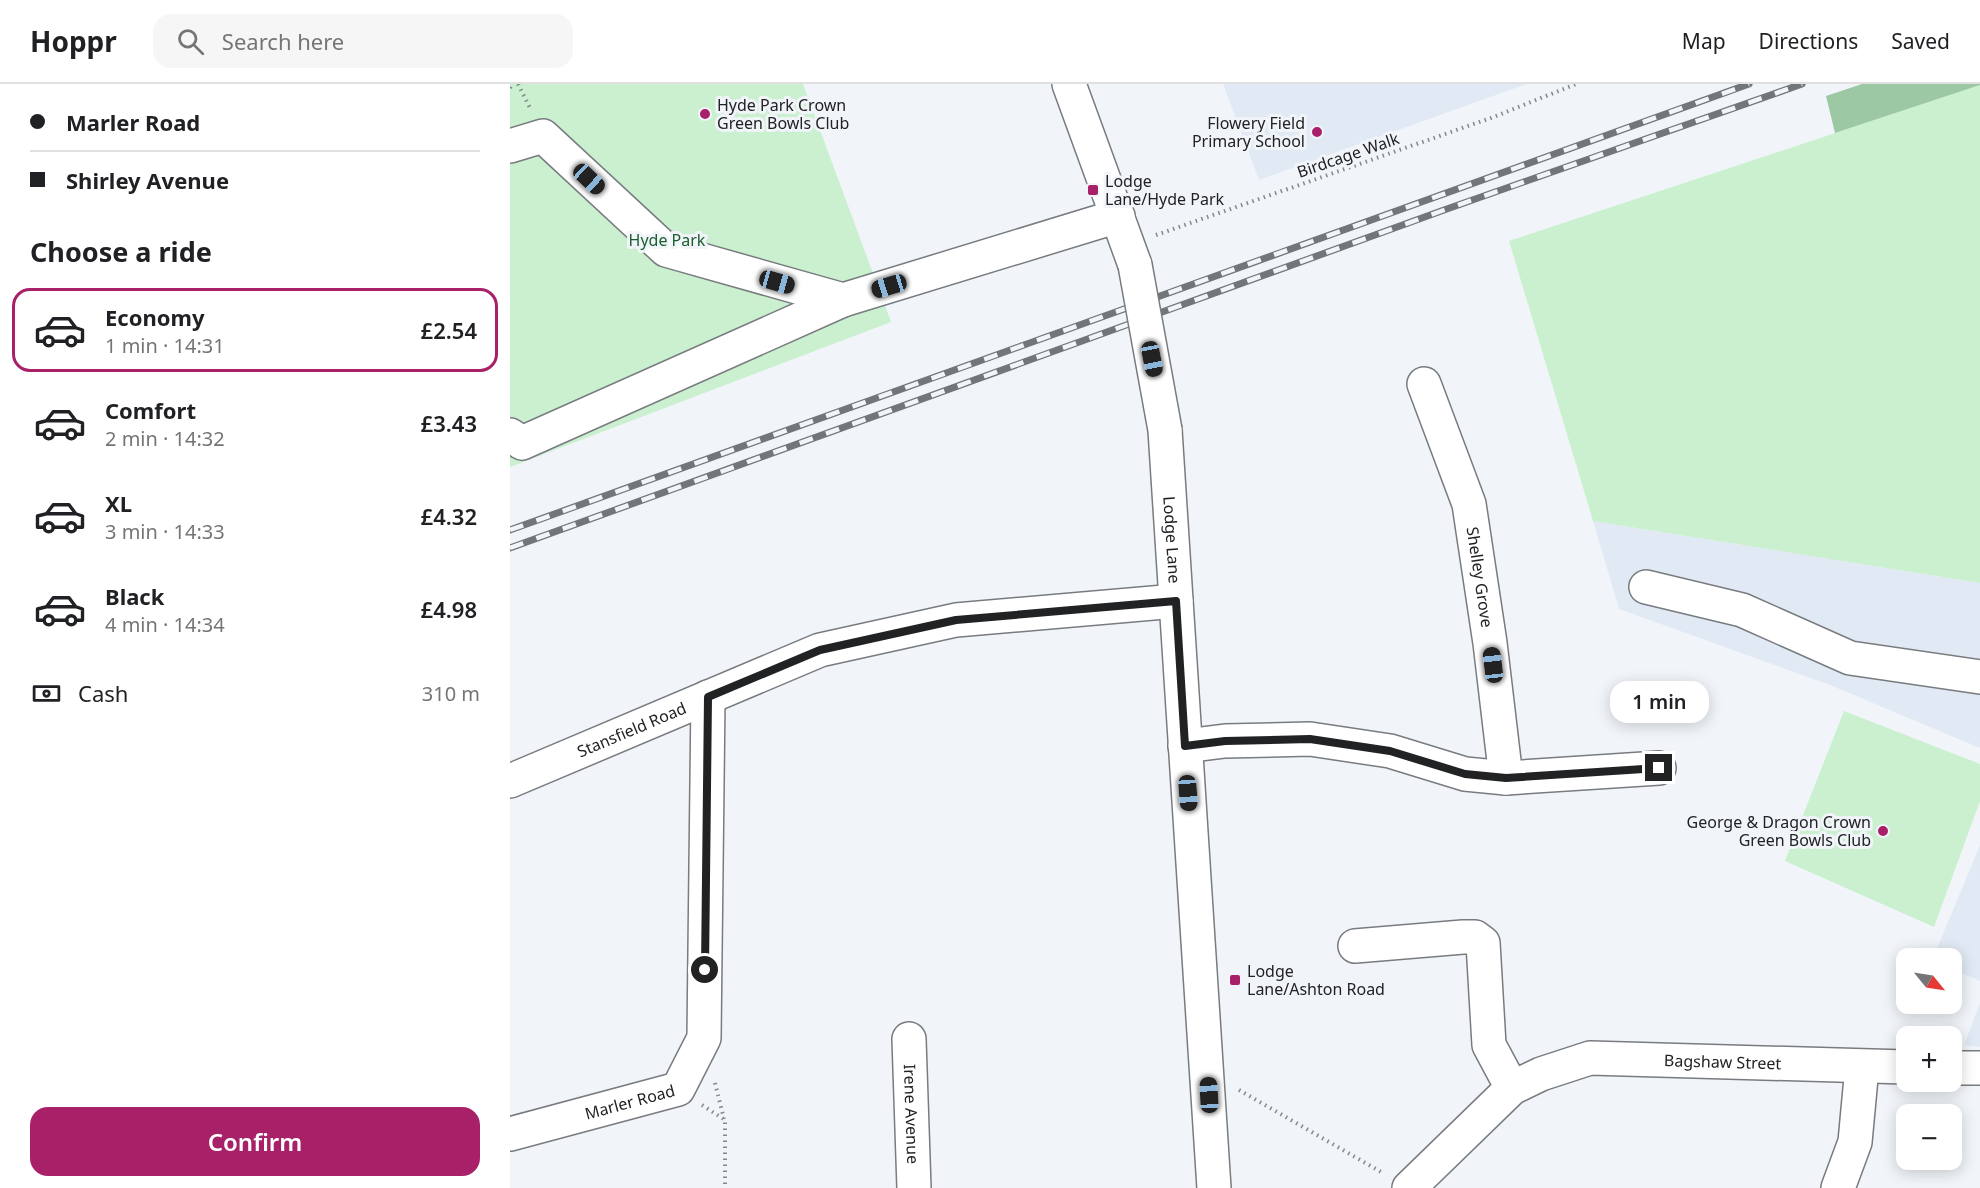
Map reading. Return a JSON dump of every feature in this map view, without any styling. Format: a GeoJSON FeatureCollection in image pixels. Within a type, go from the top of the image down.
{"type":"FeatureCollection","features":[{"type":"Feature","properties":{"kind":"street","name":"Lodge Lane"},"geometry":{"type":"LineString","coordinates":[[1069,84],[1127,242],[1165,430],[1214,1188]]}},
{"type":"Feature","properties":{"kind":"street"},"geometry":{"type":"LineString","coordinates":[[510,146],[543,136],[666,250],[843,300]]}},
{"type":"Feature","properties":{"kind":"street"},"geometry":{"type":"LineString","coordinates":[[510,435],[522,444],[843,300],[1127,242]]}},
{"type":"Feature","properties":{"kind":"street","name":"Shelley Grove"},"geometry":{"type":"LineString","coordinates":[[1424,384],[1470,504],[1506,778]]}},
{"type":"Feature","properties":{"kind":"street"},"geometry":{"type":"LineString","coordinates":[[1646,587],[1742,610],[1851,658],[1975,676]]}},
{"type":"Feature","properties":{"kind":"street","name":"Stansfield Road"},"geometry":{"type":"LineString","coordinates":[[510,781],[820,650],[956,620],[1176,601]]}},
{"type":"Feature","properties":{"kind":"street","name":"Marler Road"},"geometry":{"type":"LineString","coordinates":[[510,1134],[678,1089],[704,1038],[708,697]]}},
{"type":"Feature","properties":{"kind":"street"},"geometry":{"type":"LineString","coordinates":[[1185,746],[1225,741],[1310,739],[1390,751],[1465,774],[1506,778],[1659,768]]}},
{"type":"Feature","properties":{"kind":"street"},"geometry":{"type":"LineString","coordinates":[[1356,946],[1462,937],[1475,938],[1483,943],[1489,1045],[1512,1088]]}},
{"type":"Feature","properties":{"kind":"street","name":"Irene Avenue"},"geometry":{"type":"LineString","coordinates":[[909,1039],[914,1188]]}},
{"type":"Feature","properties":{"kind":"street","name":"Bagshaw Street"},"geometry":{"type":"LineString","coordinates":[[1408,1188],[1512,1088],[1541,1074],[1590,1058],[1896,1067]]}},
{"type":"Feature","properties":{"kind":"street"},"geometry":{"type":"LineString","coordinates":[[1838,1188],[1855,1142],[1862,1066]]}},
{"type":"Feature","properties":{"kind":"street"},"geometry":{"type":"LineString","coordinates":[[1962,1068],[1980,1068]]}},
{"type":"Feature","properties":{"kind":"path","name":"Birdcage Walk"},"geometry":{"type":"LineString","coordinates":[[1127,242],[1491,118],[1576,84]]}},
{"type":"Feature","properties":{"kind":"path"},"geometry":{"type":"LineString","coordinates":[[1207,1072],[1408,1188]]}},
{"type":"Feature","properties":{"kind":"path"},"geometry":{"type":"LineString","coordinates":[[678,1089],[724,1120],[725,1188]]}},
{"type":"Feature","properties":{"kind":"shaded area","name":"Flowery Field Primary School"},"geometry":{"type":"Polygon","coordinates":[[[1223,84],[1527,84],[1259,180],[1223,84]]]}},
{"type":"Feature","properties":{"kind":"shaded area"},"geometry":{"type":"Polygon","coordinates":[[[1593,521],[1980,583],[1980,748],[1830,685],[1619,609],[1593,521]]]}},
{"type":"Feature","properties":{"kind":"shaded area"},"geometry":{"type":"Polygon","coordinates":[[[1980,845],[1980,981],[1962,973],[1962,948],[1937,948],[1980,845]]]}},
{"type":"Feature","properties":{"kind":"shaded area"},"geometry":{"type":"Polygon","coordinates":[[[1980,1003],[1980,1047],[1964,1045],[1980,1003]]]}},
{"type":"Feature","properties":{"kind":"green space","name":"Hyde Park"},"geometry":{"type":"Polygon","coordinates":[[[510,84],[803,84],[891,322],[510,467],[510,84]]]}},
{"type":"Feature","properties":{"kind":"green space"},"geometry":{"type":"Polygon","coordinates":[[[1862,84],[1980,85],[1835,133],[1826,96],[1862,84]]]}},
{"type":"Feature","properties":{"kind":"green space"},"geometry":{"type":"Polygon","coordinates":[[[1980,85],[1980,583],[1593,521],[1509,241],[1980,85]]]}},
{"type":"Feature","properties":{"kind":"green space","name":"George & Dragon Crown Green Bowls Club"},"geometry":{"type":"Polygon","coordinates":[[[1844,711],[1980,764],[1980,801],[1934,927],[1785,861],[1844,711]]]}},
{"type":"Feature","properties":{"kind":"railway"},"geometry":{"type":"LineString","coordinates":[[510,530],[1749,84]]}},
{"type":"Feature","properties":{"kind":"railway"},"geometry":{"type":"LineString","coordinates":[[510,548],[1444,210],[1802,84]]}},
{"type":"Feature","properties":{"kind":"place","name":"Hyde Park Crown Green Bowls Club"},"geometry":{"type":"Point","coordinates":[705,114]}},
{"type":"Feature","properties":{"kind":"place","name":"Flowery Field Primary School"},"geometry":{"type":"Point","coordinates":[1317,132]}},
{"type":"Feature","properties":{"kind":"place","name":"Lodge Lane/Hyde Park"},"geometry":{"type":"Point","coordinates":[1093,190]}},
{"type":"Feature","properties":{"kind":"place","name":"George & Dragon Crown Green Bowls Club"},"geometry":{"type":"Point","coordinates":[1883,831]}},
{"type":"Feature","properties":{"kind":"place","name":"Lodge Lane/Ashton Road"},"geometry":{"type":"Point","coordinates":[1235,980]}},
{"type":"Feature","properties":{"kind":"route"},"geometry":{"type":"LineString","coordinates":[[705,970],[708,697],[820,650],[956,620],[1176,601],[1185,746],[1225,741],[1310,739],[1390,751],[1465,774],[1506,778],[1659,768]]}}]}
